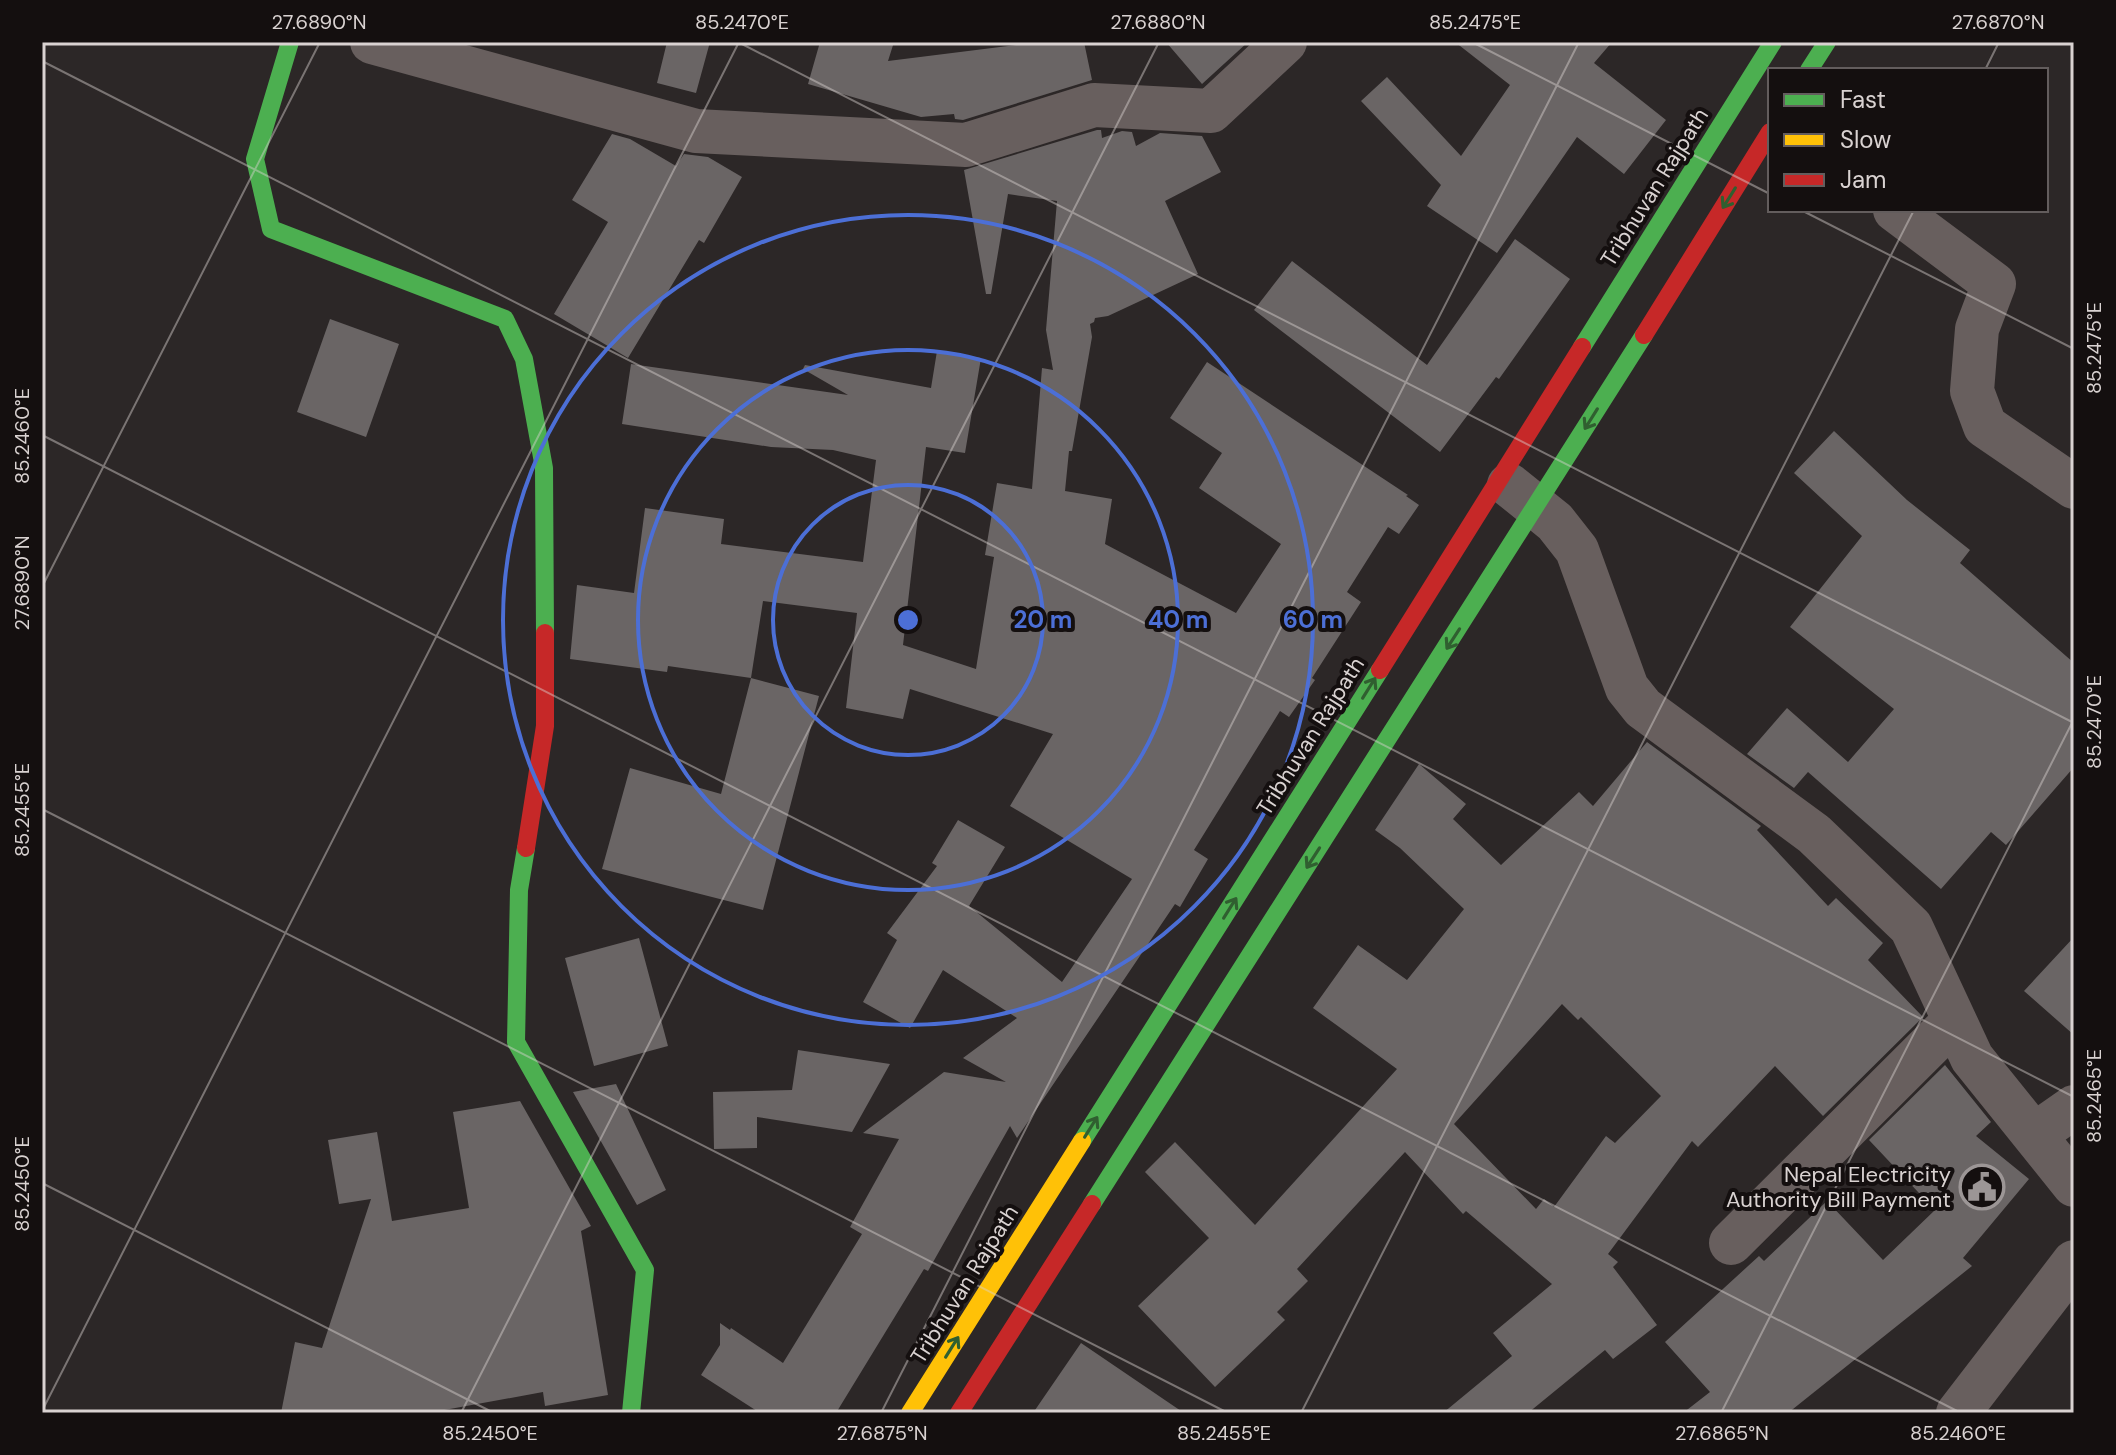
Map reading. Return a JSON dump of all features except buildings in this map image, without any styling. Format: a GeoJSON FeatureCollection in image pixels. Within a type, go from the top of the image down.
{"type":"FeatureCollection","features":[{"type":"Feature","properties":{"kind":"main road"},"geometry":{"type":"LineString","coordinates":[[290,42],[255,159],[271,229],[505,319],[524,359],[544,468],[545,726],[519,890],[516,1042],[645,1270],[631,1413]]}},
{"type":"Feature","properties":{"kind":"main road","name":"Tribhuvan Rajpath"},"geometry":{"type":"LineString","coordinates":[[910,1413],[1773,42]]}},
{"type":"Feature","properties":{"kind":"main road"},"geometry":{"type":"LineString","coordinates":[[1810,68],[1827,42]]}},
{"type":"Feature","properties":{"kind":"main road"},"geometry":{"type":"LineString","coordinates":[[959,1413],[1536,508],[1768,135]]}},
{"type":"Feature","properties":{"kind":"street"},"geometry":{"type":"LineString","coordinates":[[372,42],[696,131],[966,145],[1094,105],[1211,111],[1285,42]]}},
{"type":"Feature","properties":{"kind":"street"},"geometry":{"type":"LineString","coordinates":[[1898,212],[1994,284],[1977,329],[1972,391],[1985,426],[2074,487]]}},
{"type":"Feature","properties":{"kind":"street"},"geometry":{"type":"LineString","coordinates":[[1501,478],[1555,522],[1577,550],[1627,688],[1643,708],[1814,834],[1911,927],[1972,1058],[2074,1185]]}},
{"type":"Feature","properties":{"kind":"street"},"geometry":{"type":"LineString","coordinates":[[1731,1243],[1954,1021]]}},
{"type":"Feature","properties":{"kind":"street"},"geometry":{"type":"LineString","coordinates":[[2034,1135],[2074,1107]]}},
{"type":"Feature","properties":{"kind":"street"},"geometry":{"type":"LineString","coordinates":[[1958,1413],[2074,1262]]}},
{"type":"Feature","properties":{"kind":"traffic: fast"},"geometry":{"type":"LineString","coordinates":[[290,42],[255,159],[271,229],[505,319],[524,359],[544,468],[545,633]]}},
{"type":"Feature","properties":{"kind":"traffic: fast"},"geometry":{"type":"LineString","coordinates":[[1582,347],[1773,42]]}},
{"type":"Feature","properties":{"kind":"traffic: fast"},"geometry":{"type":"LineString","coordinates":[[1810,68],[1827,42]]}},
{"type":"Feature","properties":{"kind":"traffic: fast"},"geometry":{"type":"LineString","coordinates":[[1092,1204],[1644,335]]}},
{"type":"Feature","properties":{"kind":"traffic: fast"},"geometry":{"type":"LineString","coordinates":[[1082,1141],[1380,670]]}},
{"type":"Feature","properties":{"kind":"traffic: fast"},"geometry":{"type":"LineString","coordinates":[[526,848],[519,890],[516,1042],[645,1270],[631,1413]]}},
{"type":"Feature","properties":{"kind":"traffic: slow"},"geometry":{"type":"LineString","coordinates":[[910,1413],[1082,1141]]}},
{"type":"Feature","properties":{"kind":"traffic: jam"},"geometry":{"type":"LineString","coordinates":[[1644,335],[1768,135]]}},
{"type":"Feature","properties":{"kind":"traffic: jam"},"geometry":{"type":"LineString","coordinates":[[1380,670],[1582,347]]}},
{"type":"Feature","properties":{"kind":"traffic: jam"},"geometry":{"type":"LineString","coordinates":[[526,848],[545,726],[545,633]]}},
{"type":"Feature","properties":{"kind":"traffic: jam"},"geometry":{"type":"LineString","coordinates":[[959,1413],[1092,1204]]}},
{"type":"Feature","properties":{"kind":"place","name":"Nepal Electricity Authority Bill Payment"},"geometry":{"type":"Point","coordinates":[1982,1187]}}]}
